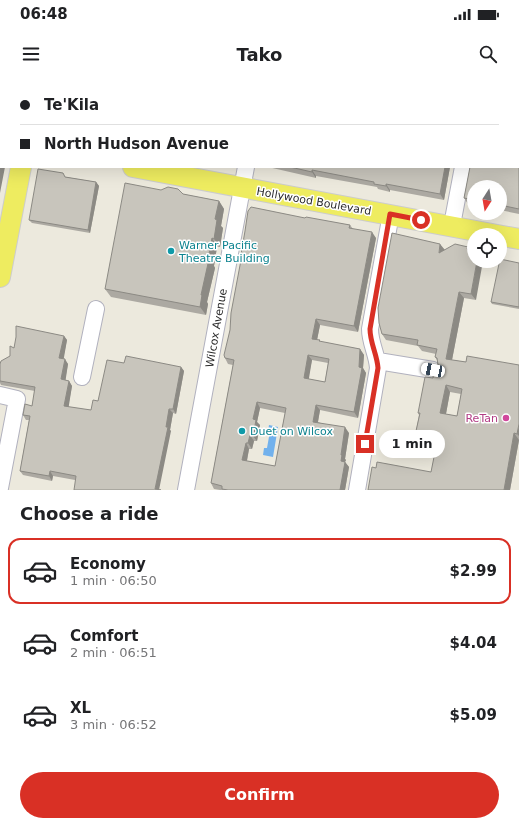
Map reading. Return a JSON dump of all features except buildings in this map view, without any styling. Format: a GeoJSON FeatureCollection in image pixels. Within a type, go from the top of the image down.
{"type":"FeatureCollection","features":[{"type":"Feature","properties":{"kind":"main road"},"geometry":{"type":"LineString","coordinates":[[0,277],[21,168]]}},
{"type":"Feature","properties":{"kind":"main road","name":"Hollywood Boulevard"},"geometry":{"type":"LineString","coordinates":[[138,168],[519,238]]}},
{"type":"Feature","properties":{"kind":"street","name":"Wilcox Avenue"},"geometry":{"type":"LineString","coordinates":[[186,490],[206,345],[246,168]]}},
{"type":"Feature","properties":{"kind":"street"},"geometry":{"type":"LineString","coordinates":[[452,225],[463,168]]}},
{"type":"Feature","properties":{"kind":"street"},"geometry":{"type":"LineString","coordinates":[[357,490],[378,368],[378,361],[370,338],[370,329],[390,214]]}},
{"type":"Feature","properties":{"kind":"street"},"geometry":{"type":"LineString","coordinates":[[82,377],[96,309]]}},
{"type":"Feature","properties":{"kind":"street"},"geometry":{"type":"LineString","coordinates":[[378,361],[433,370]]}},
{"type":"Feature","properties":{"kind":"street"},"geometry":{"type":"LineString","coordinates":[[0,395],[17,399],[0,489],[8,490]]}},
{"type":"Feature","properties":{"kind":"water"},"geometry":{"type":"Polygon","coordinates":[[[269,425],[278,427],[273,457],[263,455],[264,448],[267,448],[270,431],[268,431],[269,425]]]}},
{"type":"Feature","properties":{"kind":"place","name":"Warner Pacific Theatre Building"},"geometry":{"type":"Point","coordinates":[171,251]}},
{"type":"Feature","properties":{"kind":"place","name":"ReTan"},"geometry":{"type":"Point","coordinates":[506,418]}},
{"type":"Feature","properties":{"kind":"place","name":"Duet on Wilcox"},"geometry":{"type":"Point","coordinates":[242,431]}},
{"type":"Feature","properties":{"kind":"route"},"geometry":{"type":"LineString","coordinates":[[365,444],[378,368],[378,358],[370,338],[370,329],[390,214],[421,220]]}}]}
